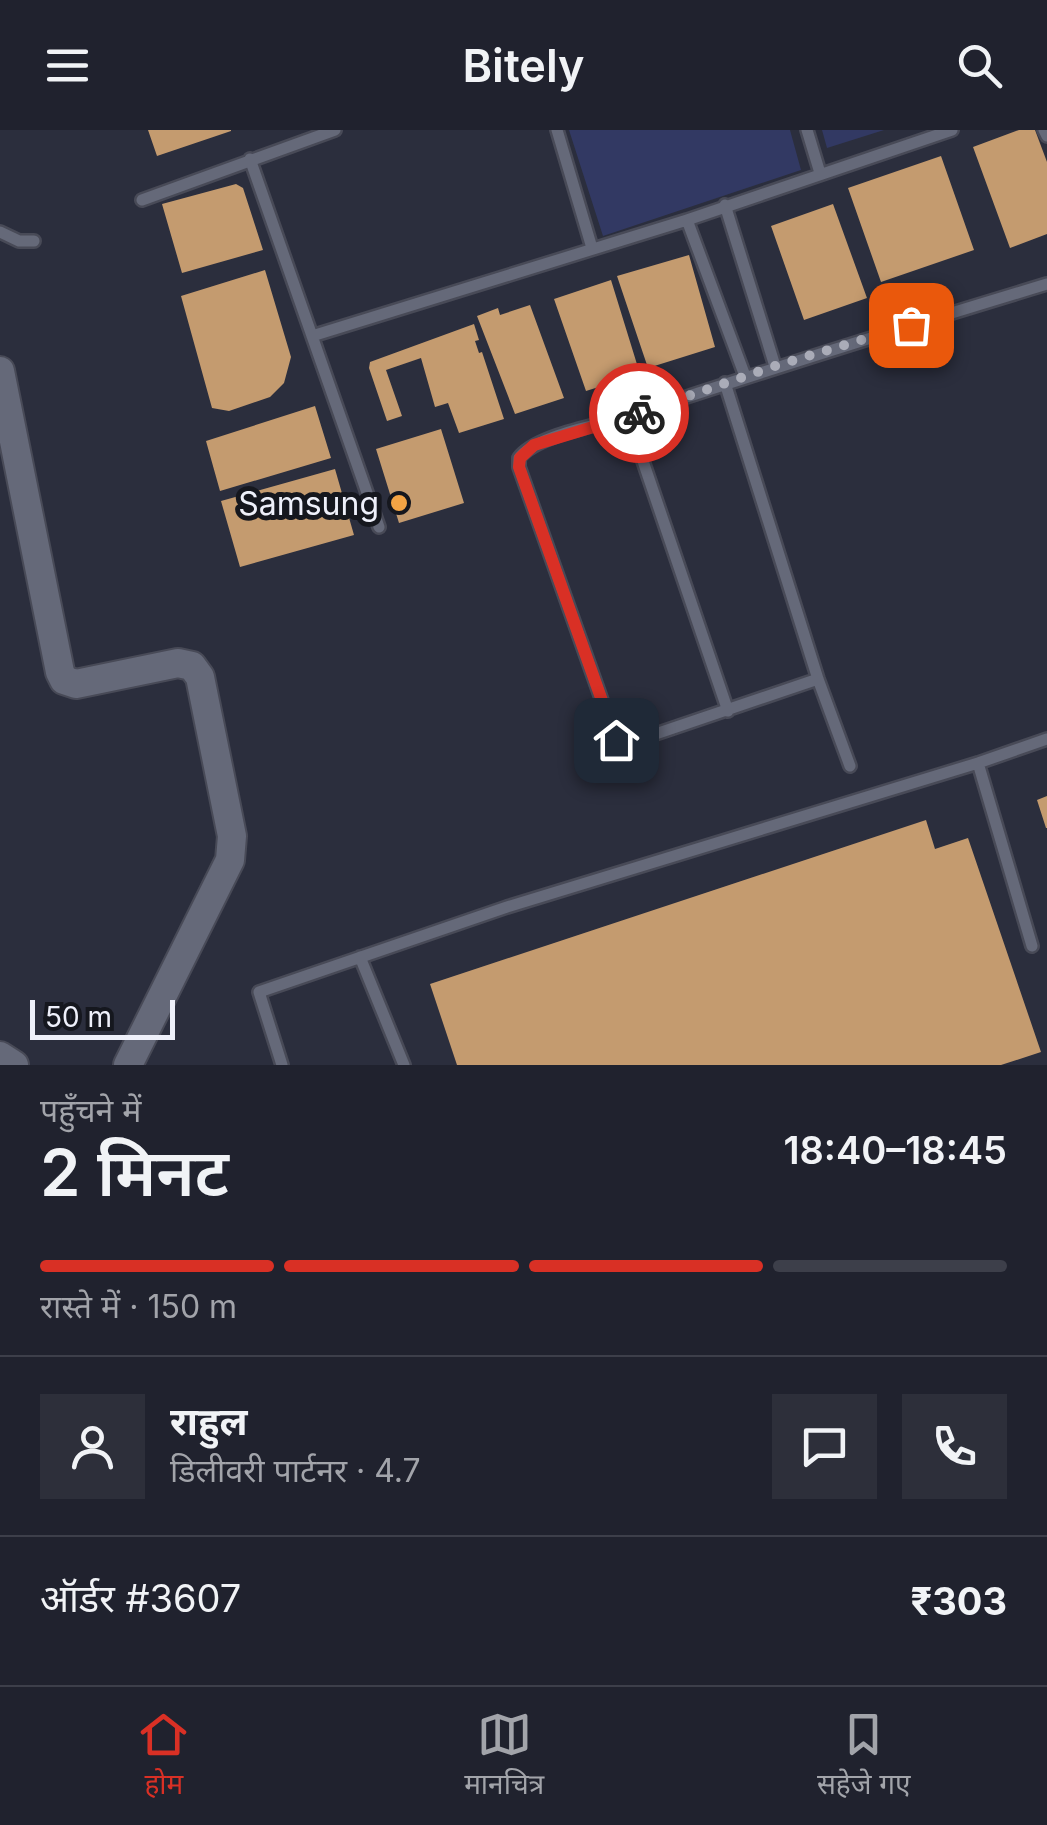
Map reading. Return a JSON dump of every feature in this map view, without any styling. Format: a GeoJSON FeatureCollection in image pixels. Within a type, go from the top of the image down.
{"type":"FeatureCollection","features":[{"type":"Feature","properties":{"kind":"street"},"geometry":{"type":"LineString","coordinates":[[0,371],[60,672],[64,680],[76,684],[178,662],[192,666],[200,677],[232,836],[230,860],[128,1065]]}},
{"type":"Feature","properties":{"kind":"street"},"geometry":{"type":"LineString","coordinates":[[0,1056],[14,1065]]}},
{"type":"Feature","properties":{"kind":"lane"},"geometry":{"type":"LineString","coordinates":[[142,200],[335,130]]}},
{"type":"Feature","properties":{"kind":"lane"},"geometry":{"type":"LineString","coordinates":[[557,130],[592,248]]}},
{"type":"Feature","properties":{"kind":"lane"},"geometry":{"type":"LineString","coordinates":[[807,130],[820,173]]}},
{"type":"Feature","properties":{"kind":"lane"},"geometry":{"type":"LineString","coordinates":[[312,336],[687,220],[952,130]]}},
{"type":"Feature","properties":{"kind":"lane"},"geometry":{"type":"LineString","coordinates":[[250,158],[379,527]]}},
{"type":"Feature","properties":{"kind":"lane"},"geometry":{"type":"LineString","coordinates":[[725,205],[775,366]]}},
{"type":"Feature","properties":{"kind":"lane"},"geometry":{"type":"LineString","coordinates":[[687,220],[744,376]]}},
{"type":"Feature","properties":{"kind":"lane"},"geometry":{"type":"LineString","coordinates":[[0,232],[19,241],[34,242]]}},
{"type":"Feature","properties":{"kind":"lane"},"geometry":{"type":"LineString","coordinates":[[818,679],[632,742],[616,740],[519,467],[520,458],[534,445],[775,366],[1047,284]]}},
{"type":"Feature","properties":{"kind":"lane"},"geometry":{"type":"LineString","coordinates":[[725,383],[818,679],[850,766]]}},
{"type":"Feature","properties":{"kind":"lane"},"geometry":{"type":"LineString","coordinates":[[628,417],[728,712]]}},
{"type":"Feature","properties":{"kind":"lane"},"geometry":{"type":"LineString","coordinates":[[282,1065],[259,992],[507,907],[978,764],[1047,739]]}},
{"type":"Feature","properties":{"kind":"lane"},"geometry":{"type":"LineString","coordinates":[[978,764],[1032,946]]}},
{"type":"Feature","properties":{"kind":"lane"},"geometry":{"type":"LineString","coordinates":[[360,957],[404,1065]]}},
{"type":"Feature","properties":{"kind":"shaded area"},"geometry":{"type":"Polygon","coordinates":[[[569,130],[790,130],[801,170],[603,236],[569,130]]]}},
{"type":"Feature","properties":{"kind":"shaded area"},"geometry":{"type":"Polygon","coordinates":[[[822,130],[884,130],[827,148],[822,130]]]}},
{"type":"Feature","properties":{"kind":"building"},"geometry":{"type":"Polygon","coordinates":[[[148,130],[231,130],[231,131],[157,156],[148,130]]]}},
{"type":"Feature","properties":{"kind":"building"},"geometry":{"type":"Polygon","coordinates":[[[1019,130],[1035,130],[1047,162],[1047,234],[1010,248],[973,147],[1019,130]]]}},
{"type":"Feature","properties":{"kind":"building"},"geometry":{"type":"Polygon","coordinates":[[[941,156],[974,250],[881,282],[848,188],[941,156]]]}},
{"type":"Feature","properties":{"kind":"building"},"geometry":{"type":"Polygon","coordinates":[[[236,184],[243,188],[263,250],[182,273],[162,204],[236,184]]]}},
{"type":"Feature","properties":{"kind":"building"},"geometry":{"type":"Polygon","coordinates":[[[833,204],[867,298],[804,320],[771,226],[833,204]]]}},
{"type":"Feature","properties":{"kind":"building"},"geometry":{"type":"Polygon","coordinates":[[[689,255],[715,347],[648,368],[617,276],[689,255]]]}},
{"type":"Feature","properties":{"kind":"building"},"geometry":{"type":"Polygon","coordinates":[[[265,270],[291,357],[284,383],[270,397],[229,411],[212,408],[181,296],[265,270]]]}},
{"type":"Feature","properties":{"kind":"building"},"geometry":{"type":"Polygon","coordinates":[[[611,280],[640,374],[586,391],[554,299],[611,280]]]}},
{"type":"Feature","properties":{"kind":"building"},"geometry":{"type":"Polygon","coordinates":[[[530,305],[564,398],[515,414],[477,316],[498,308],[500,315],[530,305]]]}},
{"type":"Feature","properties":{"kind":"building"},"geometry":{"type":"Polygon","coordinates":[[[474,324],[479,340],[475,341],[504,419],[459,433],[448,403],[435,407],[421,358],[386,370],[402,416],[387,421],[370,362],[474,324]]]}},
{"type":"Feature","properties":{"kind":"building"},"geometry":{"type":"Polygon","coordinates":[[[315,406],[331,458],[220,491],[206,441],[315,406]]]}},
{"type":"Feature","properties":{"kind":"building"},"geometry":{"type":"Polygon","coordinates":[[[441,429],[464,503],[399,523],[376,449],[441,429]]]}},
{"type":"Feature","properties":{"kind":"building"},"geometry":{"type":"Polygon","coordinates":[[[335,469],[354,535],[240,567],[221,501],[335,469]]]}},
{"type":"Feature","properties":{"kind":"building"},"geometry":{"type":"Polygon","coordinates":[[[1047,796],[1047,828],[1046,828],[1037,800],[1047,796]]]}},
{"type":"Feature","properties":{"kind":"building"},"geometry":{"type":"Polygon","coordinates":[[[926,820],[935,849],[968,838],[1041,1052],[1001,1065],[457,1065],[430,984],[926,820]]]}},
{"type":"Feature","properties":{"kind":"way so far"},"geometry":{"type":"LineString","coordinates":[[639,413],[911,325]]}},
{"type":"Feature","properties":{"kind":"place","name":"Samsung"},"geometry":{"type":"Point","coordinates":[399,503]}},
{"type":"Feature","properties":{"kind":"route"},"geometry":{"type":"LineString","coordinates":[[616,740],[519,467],[520,458],[534,445],[639,413]]}}]}
